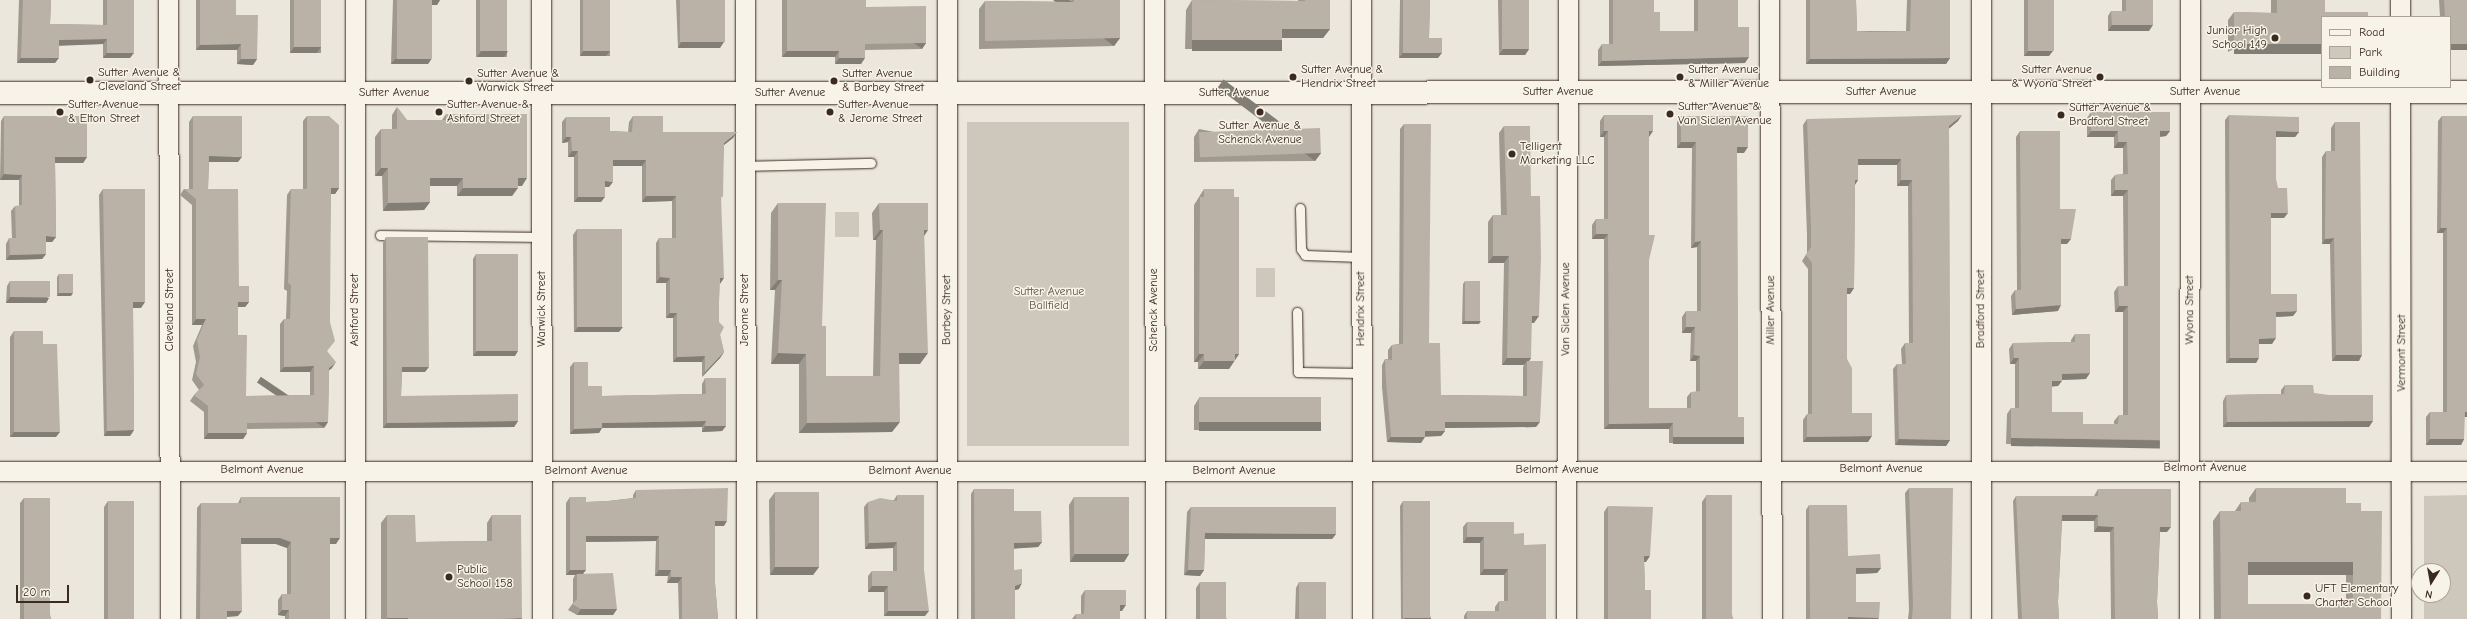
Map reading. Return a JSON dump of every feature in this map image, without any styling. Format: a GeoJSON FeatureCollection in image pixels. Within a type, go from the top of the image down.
{"type":"FeatureCollection","features":[{"type":"Feature","properties":{"kind":"street","name":"Cleveland Street"},"geometry":{"type":"LineString","coordinates":[[168,0],[170,619]]}},
{"type":"Feature","properties":{"kind":"street","name":"Ashford Street"},"geometry":{"type":"LineString","coordinates":[[355,0],[355,619]]}},
{"type":"Feature","properties":{"kind":"street","name":"Warwick Street"},"geometry":{"type":"LineString","coordinates":[[541,0],[542,619]]}},
{"type":"Feature","properties":{"kind":"street","name":"Jerome Street"},"geometry":{"type":"LineString","coordinates":[[745,0],[746,619]]}},
{"type":"Feature","properties":{"kind":"street","name":"Barbey Street"},"geometry":{"type":"LineString","coordinates":[[947,0],[947,619]]}},
{"type":"Feature","properties":{"kind":"street","name":"Schenck Avenue"},"geometry":{"type":"LineString","coordinates":[[1154,0],[1155,619]]}},
{"type":"Feature","properties":{"kind":"street","name":"Hendrix Street"},"geometry":{"type":"LineString","coordinates":[[1361,0],[1362,619]]}},
{"type":"Feature","properties":{"kind":"street","name":"Van Siclen Avenue"},"geometry":{"type":"LineString","coordinates":[[1566,619],[1568,0]]}},
{"type":"Feature","properties":{"kind":"street","name":"Miller Avenue"},"geometry":{"type":"LineString","coordinates":[[1770,0],[1772,619]]}},
{"type":"Feature","properties":{"kind":"street","name":"Bradford Street"},"geometry":{"type":"LineString","coordinates":[[1981,0],[1981,619]]}},
{"type":"Feature","properties":{"kind":"street","name":"Wyona Street"},"geometry":{"type":"LineString","coordinates":[[2189,619],[2190,0]]}},
{"type":"Feature","properties":{"kind":"street"},"geometry":{"type":"LineString","coordinates":[[2400,0],[2400,16]]}},
{"type":"Feature","properties":{"kind":"street","name":"Sutter Avenue"},"geometry":{"type":"LineString","coordinates":[[0,93],[2190,92],[2400,90],[2467,92]]}},
{"type":"Feature","properties":{"kind":"street","name":"Vermont Street"},"geometry":{"type":"LineString","coordinates":[[2400,90],[2402,470],[2401,619]]}},
{"type":"Feature","properties":{"kind":"street","name":"Belmont Avenue"},"geometry":{"type":"LineString","coordinates":[[0,471],[542,470],[746,472],[2190,468],[2467,471]]}},
{"type":"Feature","properties":{"kind":"lane"},"geometry":{"type":"LineString","coordinates":[[745,166],[871,163]]}},
{"type":"Feature","properties":{"kind":"lane"},"geometry":{"type":"LineString","coordinates":[[1300,208],[1301,249],[1305,255],[1361,257]]}},
{"type":"Feature","properties":{"kind":"lane"},"geometry":{"type":"LineString","coordinates":[[380,235],[542,237]]}},
{"type":"Feature","properties":{"kind":"lane"},"geometry":{"type":"LineString","coordinates":[[1297,312],[1298,372],[1362,373]]}},
{"type":"Feature","properties":{"kind":"green space","name":"Sutter Avenue Ballfield"},"geometry":{"type":"Polygon","coordinates":[[[967,122],[1129,122],[1129,446],[967,446],[967,122]]]}},
{"type":"Feature","properties":{"kind":"green space"},"geometry":{"type":"Polygon","coordinates":[[[835,212],[859,212],[859,237],[835,237],[835,212]]]}},
{"type":"Feature","properties":{"kind":"green space"},"geometry":{"type":"Polygon","coordinates":[[[1256,268],[1275,268],[1275,297],[1256,297],[1256,268]]]}},
{"type":"Feature","properties":{"kind":"green space"},"geometry":{"type":"Polygon","coordinates":[[[2467,495],[2467,619],[2424,619],[2424,603],[2451,603],[2451,563],[2424,563],[2424,496],[2467,495]]]}},
{"type":"Feature","properties":{"kind":"building"},"geometry":{"type":"Polygon","coordinates":[[[23,0],[51,0],[50,24],[107,25],[107,0],[134,0],[134,53],[107,53],[107,39],[59,40],[59,58],[21,58],[23,0]]]}},
{"type":"Feature","properties":{"kind":"building"},"geometry":{"type":"Polygon","coordinates":[[[200,0],[236,0],[236,15],[258,15],[257,59],[241,59],[241,44],[200,45],[200,0]]]}},
{"type":"Feature","properties":{"kind":"building"},"geometry":{"type":"Polygon","coordinates":[[[294,0],[321,0],[321,47],[294,47],[294,0]]]}},
{"type":"Feature","properties":{"kind":"building"},"geometry":{"type":"Polygon","coordinates":[[[397,0],[432,0],[432,59],[397,59],[397,0]]]}},
{"type":"Feature","properties":{"kind":"building"},"geometry":{"type":"Polygon","coordinates":[[[480,0],[507,0],[507,51],[480,51],[480,0]]]}},
{"type":"Feature","properties":{"kind":"building"},"geometry":{"type":"Polygon","coordinates":[[[583,0],[610,0],[610,51],[583,51],[583,0]]]}},
{"type":"Feature","properties":{"kind":"building"},"geometry":{"type":"Polygon","coordinates":[[[680,0],[725,0],[725,42],[680,42],[680,0]]]}},
{"type":"Feature","properties":{"kind":"building"},"geometry":{"type":"Polygon","coordinates":[[[787,0],[866,0],[866,7],[926,6],[926,43],[865,44],[865,58],[839,58],[839,51],[787,51],[787,0]]]}},
{"type":"Feature","properties":{"kind":"building"},"geometry":{"type":"Polygon","coordinates":[[[1074,0],[1120,0],[1120,38],[985,41],[985,1],[1074,2],[1074,0]]]}},
{"type":"Feature","properties":{"kind":"building"},"geometry":{"type":"Polygon","coordinates":[[[1192,0],[1330,0],[1330,29],[1282,29],[1282,40],[1192,40],[1192,0]]]}},
{"type":"Feature","properties":{"kind":"building"},"geometry":{"type":"Polygon","coordinates":[[[1403,0],[1430,0],[1429,38],[1442,38],[1442,53],[1403,53],[1403,0]]]}},
{"type":"Feature","properties":{"kind":"building"},"geometry":{"type":"Polygon","coordinates":[[[1502,0],[1529,0],[1529,49],[1502,49],[1502,0]]]}},
{"type":"Feature","properties":{"kind":"building"},"geometry":{"type":"Polygon","coordinates":[[[1613,0],[1654,0],[1654,12],[1660,12],[1660,31],[1698,31],[1698,0],[1738,0],[1738,27],[1749,27],[1749,57],[1602,61],[1602,44],[1613,44],[1613,0]]]}},
{"type":"Feature","properties":{"kind":"building"},"geometry":{"type":"Polygon","coordinates":[[[1810,0],[1856,0],[1857,31],[1870,32],[1910,31],[1911,0],[1950,0],[1950,58],[1810,59],[1810,0]]]}},
{"type":"Feature","properties":{"kind":"building"},"geometry":{"type":"Polygon","coordinates":[[[2028,0],[2054,0],[2054,51],[2028,51],[2028,0]]]}},
{"type":"Feature","properties":{"kind":"building"},"geometry":{"type":"Polygon","coordinates":[[[2126,0],[2153,0],[2153,25],[2112,25],[2111,11],[2126,11],[2126,0]]]}},
{"type":"Feature","properties":{"kind":"building","name":"Junior High School 149"},"geometry":{"type":"Polygon","coordinates":[[[2277,0],[2325,0],[2325,12],[2368,12],[2368,16],[2321,16],[2321,44],[2234,44],[2234,12],[2277,13],[2277,0]]]}},
{"type":"Feature","properties":{"kind":"building"},"geometry":{"type":"Polygon","coordinates":[[[2444,0],[2467,0],[2467,44],[2451,44],[2451,16],[2445,16],[2444,0]]]}},
{"type":"Feature","properties":{"kind":"building"},"geometry":{"type":"Polygon","coordinates":[[[397,107],[407,120],[446,120],[446,114],[527,114],[527,178],[518,178],[518,188],[463,188],[463,178],[430,178],[430,202],[388,203],[388,168],[381,168],[381,129],[397,129],[397,107]]]}},
{"type":"Feature","properties":{"kind":"building"},"geometry":{"type":"Polygon","coordinates":[[[2091,112],[2170,112],[2170,131],[2160,131],[2160,440],[2011,438],[2011,408],[2019,408],[2019,358],[2014,358],[2013,343],[2075,342],[2075,334],[2090,334],[2090,373],[2062,374],[2062,381],[2052,381],[2052,412],[2083,412],[2083,424],[2118,424],[2119,415],[2128,415],[2128,306],[2119,306],[2118,286],[2128,286],[2128,190],[2115,190],[2115,175],[2128,174],[2127,142],[2118,142],[2118,131],[2091,131],[2091,112]]]}},
{"type":"Feature","properties":{"kind":"building"},"geometry":{"type":"Polygon","coordinates":[[[1604,115],[1653,115],[1653,131],[1649,131],[1649,235],[1655,235],[1649,260],[1649,408],[1691,408],[1691,392],[1700,391],[1700,356],[1694,355],[1695,327],[1686,327],[1686,311],[1701,311],[1701,241],[1695,242],[1696,142],[1681,142],[1681,116],[1748,116],[1748,147],[1737,147],[1738,417],[1744,417],[1744,437],[1673,437],[1673,423],[1609,424],[1608,234],[1596,234],[1596,219],[1608,219],[1608,131],[1604,131],[1604,115]]]}},
{"type":"Feature","properties":{"kind":"building"},"geometry":{"type":"Polygon","coordinates":[[[1962,115],[1949,126],[1950,440],[1899,439],[1897,364],[1906,364],[1905,343],[1913,343],[1912,180],[1901,180],[1901,159],[1858,159],[1858,180],[1855,180],[1854,288],[1847,288],[1847,359],[1852,368],[1852,413],[1872,413],[1872,436],[1807,437],[1807,414],[1812,414],[1812,263],[1806,255],[1811,247],[1807,119],[1962,115]]]}},
{"type":"Feature","properties":{"kind":"building"},"geometry":{"type":"Polygon","coordinates":[[[2229,115],[2299,117],[2299,132],[2276,131],[2276,180],[2278,188],[2287,188],[2288,213],[2271,213],[2271,294],[2297,294],[2297,311],[2276,312],[2276,338],[2259,339],[2259,358],[2230,358],[2229,115]]]}},
{"type":"Feature","properties":{"kind":"building"},"geometry":{"type":"Polygon","coordinates":[[[4,116],[87,116],[87,157],[55,157],[56,237],[46,236],[46,254],[10,255],[9,238],[16,238],[15,206],[22,205],[22,175],[4,174],[4,116]]]}},
{"type":"Feature","properties":{"kind":"building"},"geometry":{"type":"Polygon","coordinates":[[[193,116],[242,116],[242,157],[209,156],[208,189],[238,189],[239,286],[249,286],[249,302],[238,302],[238,335],[247,335],[246,396],[314,395],[314,366],[284,367],[284,319],[290,319],[291,285],[288,283],[291,189],[307,189],[307,116],[329,116],[339,125],[339,188],[331,188],[330,322],[335,341],[327,351],[336,362],[329,368],[328,422],[247,423],[247,433],[208,433],[208,406],[194,395],[204,385],[196,374],[200,357],[197,340],[206,319],[196,319],[196,199],[184,189],[193,189],[193,116]]]}},
{"type":"Feature","properties":{"kind":"building"},"geometry":{"type":"Polygon","coordinates":[[[633,116],[663,116],[663,132],[737,132],[724,143],[723,197],[721,197],[724,278],[720,278],[719,322],[724,327],[720,335],[724,352],[705,372],[705,356],[677,357],[677,313],[670,313],[670,278],[660,277],[659,238],[676,238],[676,196],[646,196],[646,160],[613,160],[613,182],[605,181],[605,197],[578,197],[578,151],[572,151],[571,137],[566,137],[566,117],[610,117],[610,131],[632,132],[633,116]]]}},
{"type":"Feature","properties":{"kind":"building"},"geometry":{"type":"Polygon","coordinates":[[[2442,116],[2467,116],[2467,412],[2465,412],[2464,439],[2430,439],[2430,412],[2447,412],[2447,228],[2441,228],[2442,116]]]}},
{"type":"Feature","properties":{"kind":"building"},"geometry":{"type":"Polygon","coordinates":[[[2335,122],[2360,122],[2362,355],[2336,355],[2334,238],[2325,239],[2326,151],[2335,151],[2335,122]]]}},
{"type":"Feature","properties":{"kind":"building"},"geometry":{"type":"Polygon","coordinates":[[[1404,124],[1431,124],[1429,343],[1440,343],[1441,395],[1527,396],[1527,361],[1543,361],[1540,422],[1445,422],[1445,431],[1425,431],[1425,437],[1391,437],[1385,359],[1392,360],[1392,345],[1403,344],[1404,124]]]}},
{"type":"Feature","properties":{"kind":"building"},"geometry":{"type":"Polygon","coordinates":[[[1504,126],[1530,126],[1531,196],[1540,196],[1541,257],[1539,316],[1532,316],[1531,358],[1507,358],[1509,256],[1493,256],[1493,215],[1507,215],[1504,126]]]}},
{"type":"Feature","properties":{"kind":"building"},"geometry":{"type":"Polygon","coordinates":[[[1320,128],[1321,153],[1200,157],[1199,132],[1320,128]]]}},
{"type":"Feature","properties":{"kind":"building"},"geometry":{"type":"Polygon","coordinates":[[[2020,131],[2060,131],[2060,209],[2076,209],[2071,239],[2061,239],[2061,305],[2016,309],[2015,290],[2021,290],[2020,131]]]}},
{"type":"Feature","properties":{"kind":"building"},"geometry":{"type":"Polygon","coordinates":[[[103,189],[145,189],[145,302],[133,302],[134,430],[107,431],[103,189]]]}},
{"type":"Feature","properties":{"kind":"building"},"geometry":{"type":"Polygon","coordinates":[[[1204,189],[1234,189],[1234,197],[1239,197],[1239,354],[1235,354],[1235,361],[1204,361],[1204,354],[1199,354],[1200,197],[1204,197],[1204,189]]]}},
{"type":"Feature","properties":{"kind":"building"},"geometry":{"type":"Polygon","coordinates":[[[778,203],[826,203],[822,326],[826,326],[826,376],[880,376],[883,230],[880,230],[879,203],[928,203],[928,230],[924,230],[928,353],[899,353],[900,422],[807,423],[806,354],[778,353],[782,280],[778,280],[778,203]]]}},
{"type":"Feature","properties":{"kind":"building"},"geometry":{"type":"Polygon","coordinates":[[[577,229],[622,229],[622,327],[577,327],[577,229]]]}},
{"type":"Feature","properties":{"kind":"building"},"geometry":{"type":"Polygon","coordinates":[[[386,237],[428,237],[429,367],[402,367],[401,396],[518,394],[518,421],[387,423],[386,237]]]}},
{"type":"Feature","properties":{"kind":"building"},"geometry":{"type":"Polygon","coordinates":[[[476,254],[518,254],[518,351],[476,351],[476,254]]]}},
{"type":"Feature","properties":{"kind":"building"},"geometry":{"type":"Polygon","coordinates":[[[59,274],[73,274],[73,293],[59,293],[59,274]]]}},
{"type":"Feature","properties":{"kind":"building"},"geometry":{"type":"Polygon","coordinates":[[[10,281],[50,281],[50,297],[10,297],[10,281]]]}},
{"type":"Feature","properties":{"kind":"building"},"geometry":{"type":"Polygon","coordinates":[[[1465,281],[1480,281],[1480,321],[1465,321],[1465,281]]]}},
{"type":"Feature","properties":{"kind":"building"},"geometry":{"type":"Polygon","coordinates":[[[14,331],[43,331],[43,344],[57,344],[60,432],[14,432],[14,331]]]}},
{"type":"Feature","properties":{"kind":"building"},"geometry":{"type":"Polygon","coordinates":[[[574,362],[588,362],[588,386],[602,386],[602,396],[706,394],[705,378],[726,378],[726,426],[705,426],[706,421],[602,423],[602,428],[574,429],[574,362]]]}},
{"type":"Feature","properties":{"kind":"building"},"geometry":{"type":"Polygon","coordinates":[[[2285,385],[2313,385],[2314,393],[2329,395],[2373,395],[2373,421],[2227,422],[2226,395],[2284,394],[2285,385]]]}},
{"type":"Feature","properties":{"kind":"building"},"geometry":{"type":"Polygon","coordinates":[[[1199,397],[1321,397],[1321,422],[1199,422],[1199,397]]]}},
{"type":"Feature","properties":{"kind":"building"},"geometry":{"type":"Polygon","coordinates":[[[728,488],[727,521],[715,521],[715,583],[718,619],[682,619],[682,577],[671,577],[671,570],[659,570],[659,536],[586,536],[586,570],[570,570],[570,497],[586,497],[586,502],[608,501],[636,498],[636,490],[728,488]]]}},
{"type":"Feature","properties":{"kind":"building"},"geometry":{"type":"Polygon","coordinates":[[[1909,488],[1953,488],[1951,619],[1912,619],[1913,605],[1909,488]]]}},
{"type":"Feature","properties":{"kind":"building"},"geometry":{"type":"Polygon","coordinates":[[[2256,488],[2346,488],[2346,503],[2361,503],[2361,511],[2382,511],[2381,619],[2221,619],[2220,511],[2241,511],[2241,502],[2256,502],[2256,488]],[[2248,562],[2248,604],[2353,604],[2353,562],[2248,562]]]}},
{"type":"Feature","properties":{"kind":"building"},"geometry":{"type":"Polygon","coordinates":[[[974,489],[1014,489],[1014,511],[1041,511],[1042,542],[1014,543],[1014,570],[1022,569],[1022,583],[1015,586],[1015,619],[975,619],[974,489]]]}},
{"type":"Feature","properties":{"kind":"building"},"geometry":{"type":"Polygon","coordinates":[[[2098,489],[2171,489],[2171,527],[2160,527],[2157,602],[2158,619],[2115,619],[2114,527],[2098,526],[2098,515],[2062,515],[2058,602],[2059,619],[2022,619],[2016,496],[2098,496],[2098,489]]]}},
{"type":"Feature","properties":{"kind":"building"},"geometry":{"type":"Polygon","coordinates":[[[775,492],[819,492],[819,567],[775,567],[775,492]]]}},
{"type":"Feature","properties":{"kind":"building"},"geometry":{"type":"Polygon","coordinates":[[[897,495],[924,495],[924,570],[929,611],[888,611],[888,586],[872,586],[872,571],[897,571],[897,542],[869,543],[868,502],[880,498],[897,501],[897,495]]]}},
{"type":"Feature","properties":{"kind":"building"},"geometry":{"type":"Polygon","coordinates":[[[1706,495],[1732,495],[1732,619],[1706,619],[1706,495]]]}},
{"type":"Feature","properties":{"kind":"building"},"geometry":{"type":"Polygon","coordinates":[[[241,497],[340,497],[340,538],[330,538],[330,619],[289,619],[289,610],[282,610],[282,594],[291,594],[291,542],[280,538],[241,538],[242,611],[227,611],[227,619],[200,619],[201,503],[241,503],[241,497]]]}},
{"type":"Feature","properties":{"kind":"building"},"geometry":{"type":"Polygon","coordinates":[[[1074,497],[1129,497],[1129,554],[1074,554],[1074,497]]]}},
{"type":"Feature","properties":{"kind":"building"},"geometry":{"type":"Polygon","coordinates":[[[24,498],[50,498],[50,619],[24,619],[24,498]]]}},
{"type":"Feature","properties":{"kind":"building"},"geometry":{"type":"Polygon","coordinates":[[[108,501],[134,501],[134,619],[108,619],[108,501]]]}},
{"type":"Feature","properties":{"kind":"building"},"geometry":{"type":"Polygon","coordinates":[[[1403,501],[1430,501],[1430,618],[1403,618],[1403,501]]]}},
{"type":"Feature","properties":{"kind":"building"},"geometry":{"type":"Polygon","coordinates":[[[1809,505],[1847,505],[1848,556],[1880,554],[1881,568],[1856,568],[1856,602],[1880,602],[1879,618],[1848,617],[1848,619],[1810,619],[1809,505]]]}},
{"type":"Feature","properties":{"kind":"building"},"geometry":{"type":"Polygon","coordinates":[[[1608,506],[1653,507],[1650,556],[1644,556],[1645,590],[1651,590],[1651,619],[1608,619],[1608,506]]]}},
{"type":"Feature","properties":{"kind":"building"},"geometry":{"type":"Polygon","coordinates":[[[1191,507],[1336,507],[1336,534],[1205,533],[1204,570],[1188,570],[1191,507]]]}},
{"type":"Feature","properties":{"kind":"building","name":"Public School 158"},"geometry":{"type":"Polygon","coordinates":[[[387,515],[415,515],[416,542],[492,541],[492,515],[521,515],[522,618],[387,618],[387,515]]]}},
{"type":"Feature","properties":{"kind":"building"},"geometry":{"type":"Polygon","coordinates":[[[1467,522],[1514,522],[1514,534],[1524,533],[1524,545],[1546,544],[1546,619],[1467,619],[1467,611],[1499,611],[1499,601],[1508,601],[1508,569],[1484,569],[1484,537],[1467,537],[1467,522]]]}},
{"type":"Feature","properties":{"kind":"building"},"geometry":{"type":"Polygon","coordinates":[[[613,573],[617,609],[581,609],[572,604],[577,599],[577,574],[613,573]]]}},
{"type":"Feature","properties":{"kind":"building"},"geometry":{"type":"Polygon","coordinates":[[[1200,582],[1226,582],[1226,619],[1200,619],[1200,582]]]}},
{"type":"Feature","properties":{"kind":"building"},"geometry":{"type":"Polygon","coordinates":[[[1299,582],[1326,582],[1326,619],[1299,619],[1299,582]]]}},
{"type":"Feature","properties":{"kind":"building"},"geometry":{"type":"Polygon","coordinates":[[[1085,590],[1126,590],[1126,605],[1120,605],[1120,619],[1076,619],[1076,614],[1084,614],[1085,590]]]}},
{"type":"Feature","properties":{"kind":"place","name":"Junior High School 149"},"geometry":{"type":"Point","coordinates":[2275,38]}},
{"type":"Feature","properties":{"kind":"place","name":"Sutter Avenue & Hendrix Street"},"geometry":{"type":"Point","coordinates":[1293,77]}},
{"type":"Feature","properties":{"kind":"place","name":"Sutter Avenue & Miller Avenue"},"geometry":{"type":"Point","coordinates":[1680,77]}},
{"type":"Feature","properties":{"kind":"place","name":"Sutter Avenue & Wyona Street"},"geometry":{"type":"Point","coordinates":[2100,77]}},
{"type":"Feature","properties":{"kind":"place","name":"Sutter Avenue & Cleveland Street"},"geometry":{"type":"Point","coordinates":[90,80]}},
{"type":"Feature","properties":{"kind":"place","name":"Sutter Avenue & Warwick Street"},"geometry":{"type":"Point","coordinates":[469,81]}},
{"type":"Feature","properties":{"kind":"place","name":"Sutter Avenue & Barbey Street"},"geometry":{"type":"Point","coordinates":[834,81]}},
{"type":"Feature","properties":{"kind":"place","name":"Sutter Avenue & Elton Street"},"geometry":{"type":"Point","coordinates":[60,112]}},
{"type":"Feature","properties":{"kind":"place","name":"Sutter Avenue & Ashford Street"},"geometry":{"type":"Point","coordinates":[439,112]}},
{"type":"Feature","properties":{"kind":"place","name":"Sutter Avenue & Jerome Street"},"geometry":{"type":"Point","coordinates":[830,112]}},
{"type":"Feature","properties":{"kind":"place","name":"Sutter Avenue & Schenck Avenue"},"geometry":{"type":"Point","coordinates":[1260,112]}},
{"type":"Feature","properties":{"kind":"place","name":"Sutter Avenue & Van Siclen Avenue"},"geometry":{"type":"Point","coordinates":[1670,114]}},
{"type":"Feature","properties":{"kind":"place","name":"Sutter Avenue & Bradford Street"},"geometry":{"type":"Point","coordinates":[2061,115]}},
{"type":"Feature","properties":{"kind":"place","name":"Telligent Marketing LLC"},"geometry":{"type":"Point","coordinates":[1512,154]}},
{"type":"Feature","properties":{"kind":"place","name":"Public School 158"},"geometry":{"type":"Point","coordinates":[449,577]}},
{"type":"Feature","properties":{"kind":"place","name":"UFT Elementary Charter School"},"geometry":{"type":"Point","coordinates":[2307,596]}}]}
